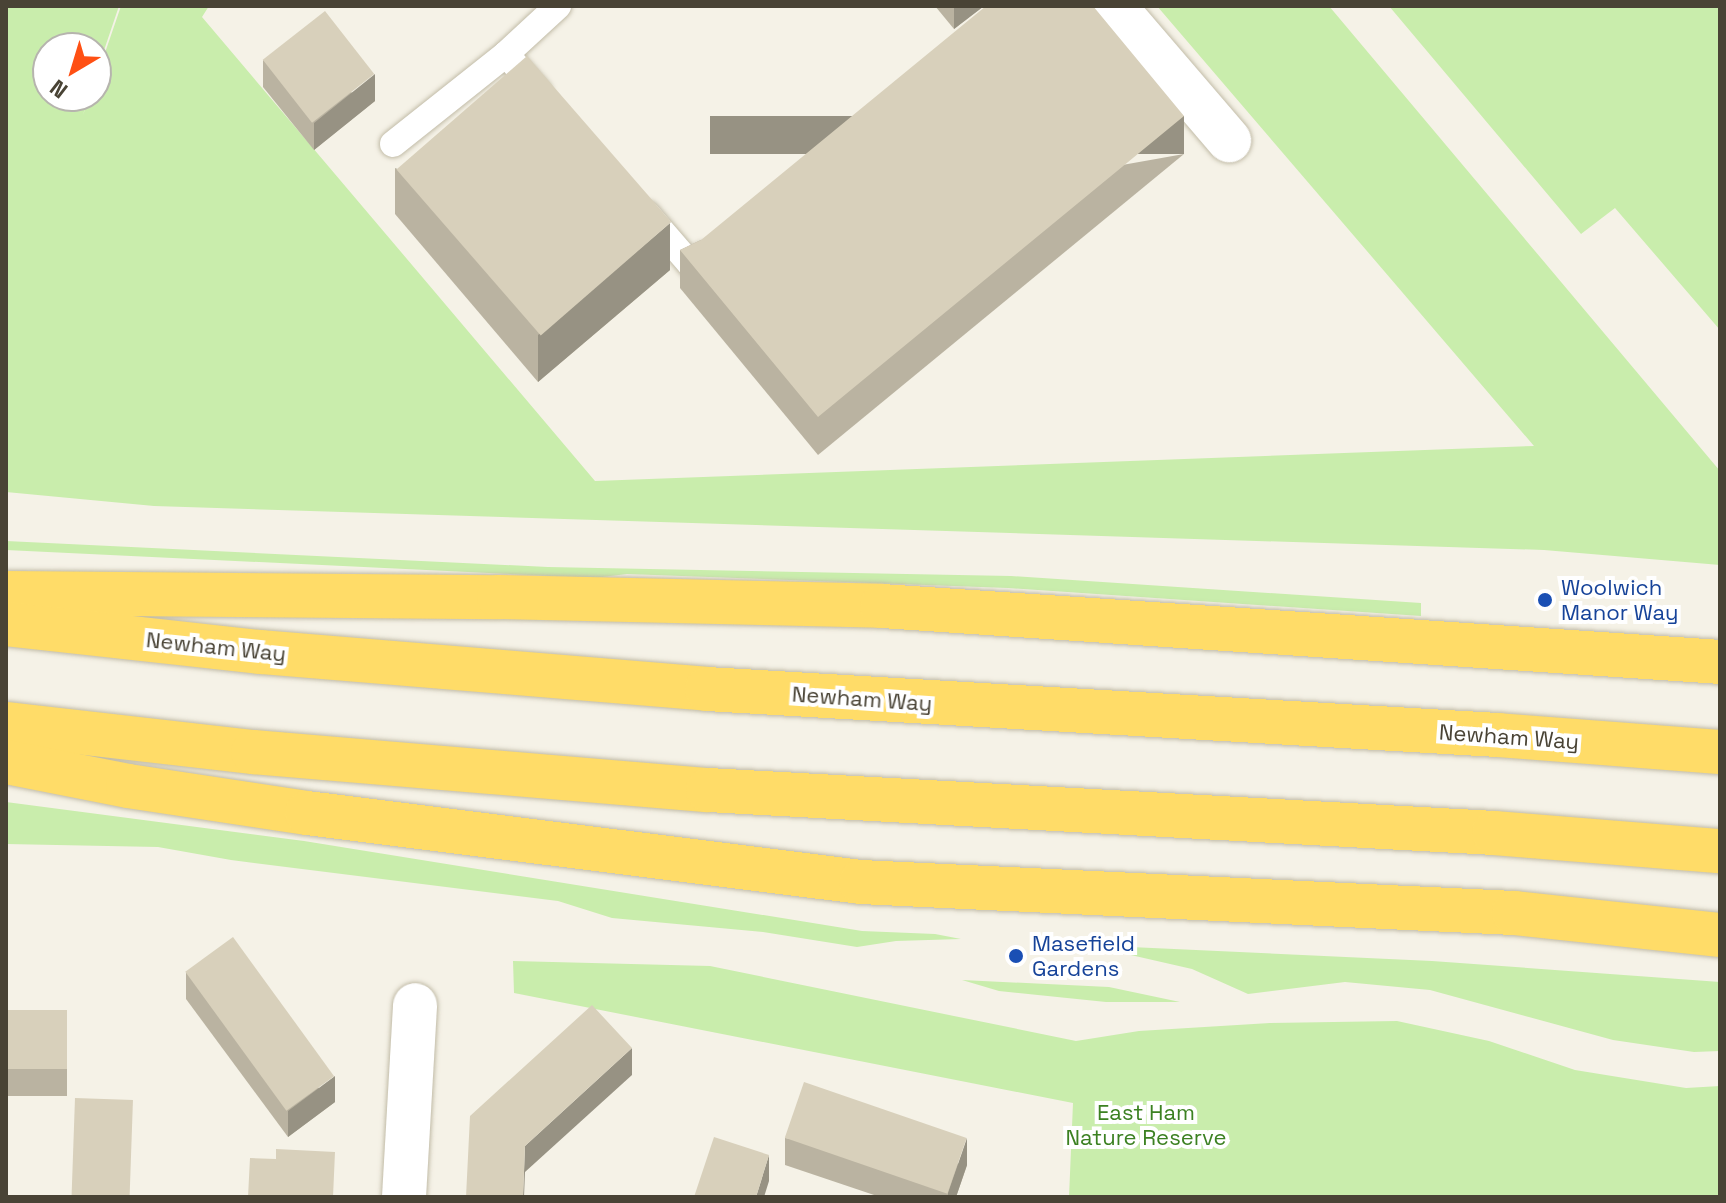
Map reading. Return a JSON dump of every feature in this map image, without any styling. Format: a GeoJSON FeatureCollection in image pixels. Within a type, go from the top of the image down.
{"type":"FeatureCollection","features":[{"type":"Feature","properties":{"kind":"highway"},"geometry":{"type":"LineString","coordinates":[[6,593],[499,597],[882,606],[1720,662]]}},
{"type":"Feature","properties":{"kind":"highway","name":"Newham Way"},"geometry":{"type":"LineString","coordinates":[[6,624],[482,671],[978,707],[1498,735],[1720,752]]}},
{"type":"Feature","properties":{"kind":"highway"},"geometry":{"type":"LineString","coordinates":[[6,724],[253,752],[972,807],[1494,833],[1720,851]]}},
{"type":"Feature","properties":{"kind":"highway"},"geometry":{"type":"LineString","coordinates":[[6,762],[128,786],[307,813],[861,882],[1514,913],[1720,935]]}},
{"type":"Feature","properties":{"kind":"street"},"geometry":{"type":"LineString","coordinates":[[1114,6],[1229,140]]}},
{"type":"Feature","properties":{"kind":"street"},"geometry":{"type":"LineString","coordinates":[[404,1197],[415,1005]]}},
{"type":"Feature","properties":{"kind":"lane"},"geometry":{"type":"LineString","coordinates":[[393,144],[506,54],[558,6]]}},
{"type":"Feature","properties":{"kind":"lane"},"geometry":{"type":"LineString","coordinates":[[506,54],[557,112]]}},
{"type":"Feature","properties":{"kind":"lane"},"geometry":{"type":"LineString","coordinates":[[629,195],[691,265],[728,235]]}},
{"type":"Feature","properties":{"kind":"green space"},"geometry":{"type":"Polygon","coordinates":[[[6,6],[119,6],[110,32],[32,32],[32,112],[84,112],[83,115],[84,112],[112,112],[112,32],[121,6],[209,6],[202,17],[595,481],[1534,446],[1157,6],[1329,6],[1720,471],[1720,565],[1544,550],[154,506],[6,492],[6,6]]]}},
{"type":"Feature","properties":{"kind":"green space"},"geometry":{"type":"Polygon","coordinates":[[[1389,6],[1720,6],[1720,330],[1615,208],[1581,234],[1389,6]]]}},
{"type":"Feature","properties":{"kind":"green space"},"geometry":{"type":"Polygon","coordinates":[[[6,541],[548,567],[1011,576],[1421,603],[1421,616],[1008,588],[627,574],[594,578],[6,550],[6,541]]]}},
{"type":"Feature","properties":{"kind":"green space"},"geometry":{"type":"Polygon","coordinates":[[[6,802],[304,841],[862,931],[935,934],[961,939],[896,941],[857,947],[763,932],[612,918],[558,901],[231,860],[158,847],[6,844],[6,802]]]}},
{"type":"Feature","properties":{"kind":"green space"},"geometry":{"type":"Polygon","coordinates":[[[1087,945],[1432,961],[1720,982],[1720,1051],[1694,1052],[1613,1040],[1430,990],[1345,982],[1248,994],[1192,969],[1087,945]]]}},
{"type":"Feature","properties":{"kind":"green space","name":"East Ham Nature Reserve"},"geometry":{"type":"Polygon","coordinates":[[[513,961],[710,966],[1076,1041],[1139,1031],[1270,1023],[1397,1021],[1489,1041],[1575,1070],[1686,1088],[1720,1086],[1720,1197],[1069,1197],[1073,1103],[514,993],[513,961]]]}},
{"type":"Feature","properties":{"kind":"green space"},"geometry":{"type":"Polygon","coordinates":[[[962,980],[1109,987],[1180,1002],[1106,1002],[999,991],[962,980]]]}},
{"type":"Feature","properties":{"kind":"building"},"geometry":{"type":"Polygon","coordinates":[[[986,6],[1093,6],[1184,116],[818,417],[680,250],[701,240],[986,6]]]}},
{"type":"Feature","properties":{"kind":"building"},"geometry":{"type":"Polygon","coordinates":[[[325,11],[374,74],[312,123],[263,60],[325,11]]]}},
{"type":"Feature","properties":{"kind":"building"},"geometry":{"type":"Polygon","coordinates":[[[527,56],[671,222],[541,336],[396,169],[527,56]]]}},
{"type":"Feature","properties":{"kind":"building"},"geometry":{"type":"Polygon","coordinates":[[[233,937],[334,1076],[286,1111],[185,972],[233,937]]]}},
{"type":"Feature","properties":{"kind":"building"},"geometry":{"type":"Polygon","coordinates":[[[592,1005],[632,1048],[525,1146],[523,1197],[466,1197],[470,1116],[592,1005]]]}},
{"type":"Feature","properties":{"kind":"building"},"geometry":{"type":"Polygon","coordinates":[[[6,1010],[67,1010],[67,1069],[6,1069],[6,1010]]]}},
{"type":"Feature","properties":{"kind":"building"},"geometry":{"type":"Polygon","coordinates":[[[804,1082],[967,1138],[947,1194],[785,1138],[804,1082]]]}},
{"type":"Feature","properties":{"kind":"building"},"geometry":{"type":"Polygon","coordinates":[[[75,1098],[133,1100],[130,1197],[72,1197],[75,1098]]]}},
{"type":"Feature","properties":{"kind":"building"},"geometry":{"type":"Polygon","coordinates":[[[714,1137],[769,1155],[756,1197],[694,1197],[714,1137]]]}},
{"type":"Feature","properties":{"kind":"building"},"geometry":{"type":"Polygon","coordinates":[[[276,1149],[335,1152],[333,1197],[248,1197],[250,1158],[276,1159],[276,1149]]]}},
{"type":"Feature","properties":{"kind":"place","name":"Woolwich Manor Way"},"geometry":{"type":"Point","coordinates":[1545,600]}},
{"type":"Feature","properties":{"kind":"place","name":"Masefield Gardens"},"geometry":{"type":"Point","coordinates":[1016,956]}}]}
